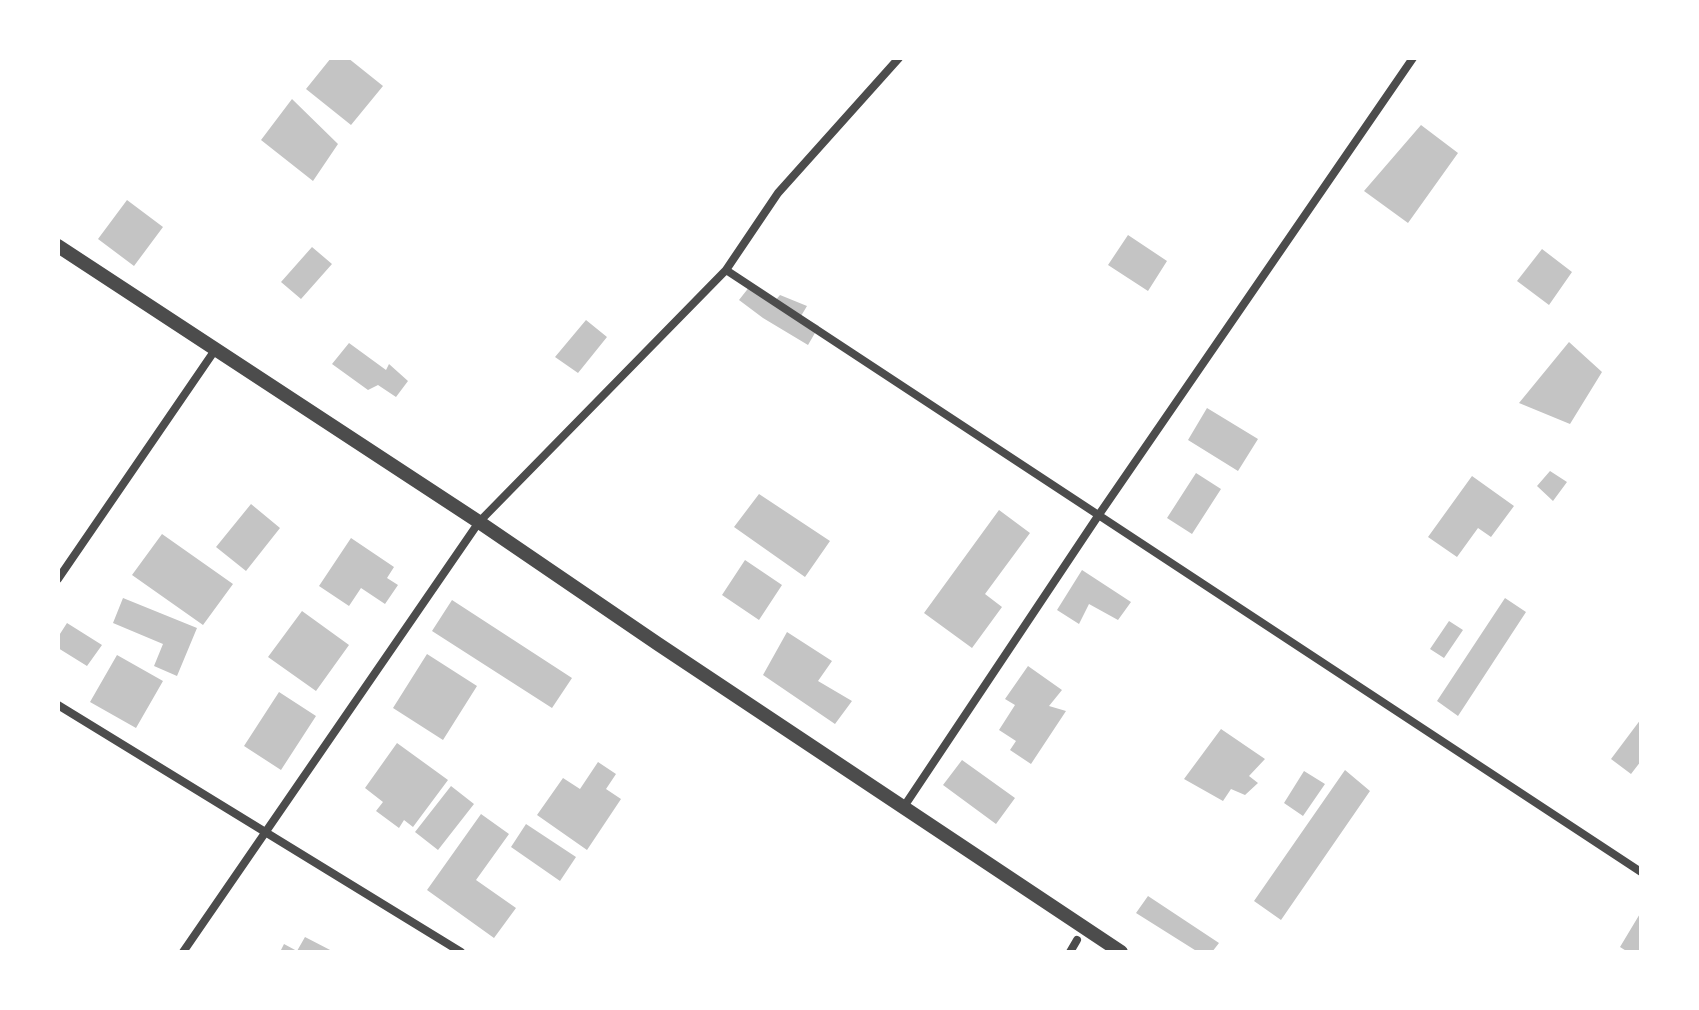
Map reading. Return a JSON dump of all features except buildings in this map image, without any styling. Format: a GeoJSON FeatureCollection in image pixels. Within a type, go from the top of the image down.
{"type":"FeatureCollection","features":[{"type":"Feature","properties":{"kind":"street"},"geometry":{"type":"LineString","coordinates":[[183,952],[479,522],[726,270],[778,193],[899,58]]}},
{"type":"Feature","properties":{"kind":"street"},"geometry":{"type":"LineString","coordinates":[[903,808],[1098,516],[1413,58]]}},
{"type":"Feature","properties":{"kind":"street"},"geometry":{"type":"LineString","coordinates":[[58,246],[479,522],[1121,952]]}},
{"type":"Feature","properties":{"kind":"street"},"geometry":{"type":"LineString","coordinates":[[726,270],[1641,872]]}},
{"type":"Feature","properties":{"kind":"street"},"geometry":{"type":"LineString","coordinates":[[58,579],[215,350]]}},
{"type":"Feature","properties":{"kind":"street"},"geometry":{"type":"LineString","coordinates":[[58,705],[461,952]]}},
{"type":"Feature","properties":{"kind":"street"},"geometry":{"type":"LineString","coordinates":[[1070,952],[1077,940]]}}]}
